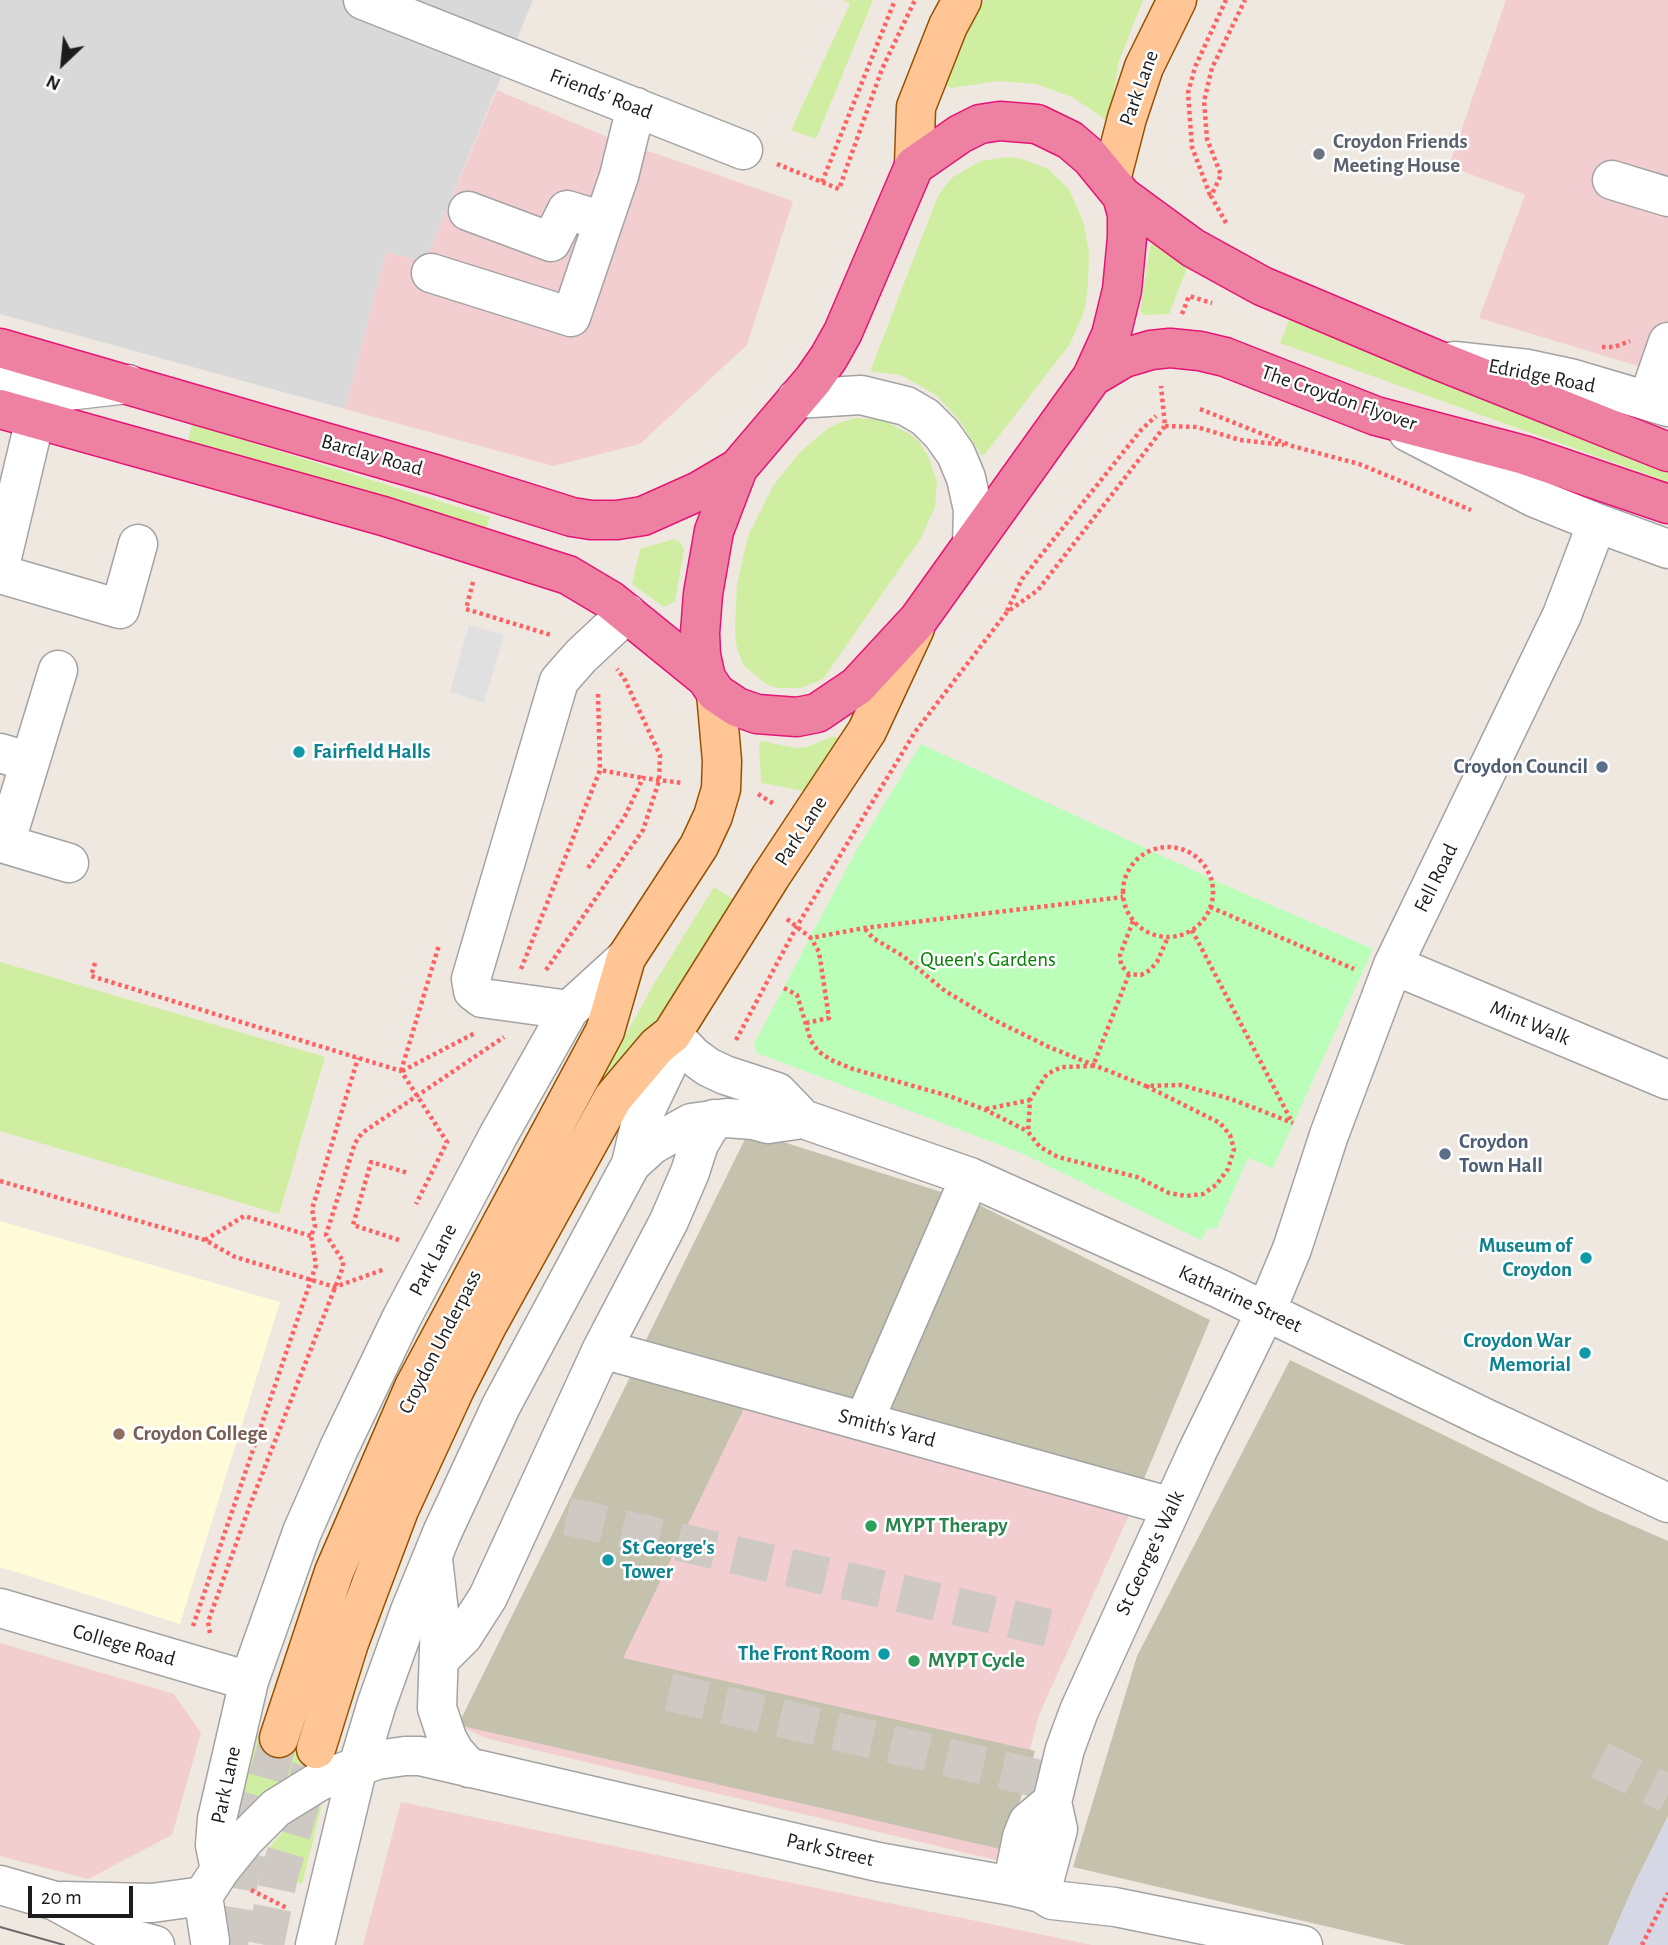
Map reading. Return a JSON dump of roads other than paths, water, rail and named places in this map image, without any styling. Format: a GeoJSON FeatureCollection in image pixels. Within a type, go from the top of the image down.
{"type":"FeatureCollection","features":[{"type":"Feature","properties":{"kind":"highway"},"geometry":{"type":"LineString","coordinates":[[711,685],[701,655],[700,633],[707,569],[714,531],[738,468],[829,357],[843,332],[914,166],[960,134],[980,124],[1020,121],[1037,124],[1070,140],[1091,158],[1116,188],[1193,248],[1262,286],[1668,452]]}},
{"type":"Feature","properties":{"kind":"highway"},"geometry":{"type":"LineString","coordinates":[[18,414],[369,512],[546,567],[590,586],[627,612],[737,706],[757,714],[797,717],[817,713],[857,686],[918,620],[1092,377],[1111,335],[1122,290],[1127,214],[1116,188]]}},
{"type":"Feature","properties":{"kind":"highway","name":"Barclay Road"},"geometry":{"type":"LineString","coordinates":[[0,348],[131,384],[572,517],[617,520],[643,516],[699,491],[738,468]]}},
{"type":"Feature","properties":{"kind":"highway","name":"The Croydon Flyover"},"geometry":{"type":"LineString","coordinates":[[1092,377],[1124,358],[1151,350],[1170,348],[1200,351],[1225,357],[1376,415],[1524,455],[1668,504]]}},
{"type":"Feature","properties":{"kind":"main road"},"geometry":{"type":"LineString","coordinates":[[914,166],[916,107],[948,26],[962,0]]}},
{"type":"Feature","properties":{"kind":"main road","name":"Park Lane"},"geometry":{"type":"LineString","coordinates":[[1116,188],[1127,118],[1144,67],[1177,0]]}},
{"type":"Feature","properties":{"kind":"main road","name":"Park Lane"},"geometry":{"type":"LineString","coordinates":[[672,1034],[771,876],[867,731],[918,620]]}},
{"type":"Feature","properties":{"kind":"main road","name":"Park Lane"},"geometry":{"type":"LineString","coordinates":[[626,958],[699,846],[713,816],[721,789],[722,761],[711,685]]}},
{"type":"Feature","properties":{"kind":"main road","name":"Croydon Underpass"},"geometry":{"type":"LineString","coordinates":[[279,1738],[334,1572],[388,1444],[445,1329],[605,1031],[626,958]]}},
{"type":"Feature","properties":{"kind":"main road","name":"Croydon Underpass"},"geometry":{"type":"LineString","coordinates":[[316,1749],[373,1576],[399,1510],[455,1389],[613,1098],[657,1046],[672,1034]]}},
{"type":"Feature","properties":{"kind":"street","name":"Friends' Road"},"geometry":{"type":"LineString","coordinates":[[363,0],[743,150]]}},
{"type":"Feature","properties":{"kind":"street"},"geometry":{"type":"LineString","coordinates":[[431,273],[570,317],[619,176],[636,107]]}},
{"type":"Feature","properties":{"kind":"street"},"geometry":{"type":"LineString","coordinates":[[1612,180],[1668,197]]}},
{"type":"Feature","properties":{"kind":"street"},"geometry":{"type":"LineString","coordinates":[[468,211],[551,242],[567,211],[603,221]]}},
{"type":"Feature","properties":{"kind":"street","name":"Edridge Road"},"geometry":{"type":"LineString","coordinates":[[1435,359],[1528,369],[1658,403],[1668,342]]}},
{"type":"Feature","properties":{"kind":"street"},"geometry":{"type":"LineString","coordinates":[[0,379],[22,389],[35,403],[18,414]]}},
{"type":"Feature","properties":{"kind":"street"},"geometry":{"type":"LineString","coordinates":[[18,414],[43,403],[58,392],[131,384]]}},
{"type":"Feature","properties":{"kind":"street"},"geometry":{"type":"LineString","coordinates":[[796,399],[861,394],[906,406],[925,417],[942,434],[956,454],[966,478],[973,510],[972,544]]}},
{"type":"Feature","properties":{"kind":"street"},"geometry":{"type":"LineString","coordinates":[[0,566],[18,414]]}},
{"type":"Feature","properties":{"kind":"street"},"geometry":{"type":"LineString","coordinates":[[1376,415],[1535,498],[1668,549]]}},
{"type":"Feature","properties":{"kind":"street","name":"Fell Road"},"geometry":{"type":"LineString","coordinates":[[1266,1311],[1292,1249],[1329,1135],[1389,974],[1562,615],[1597,523]]}},
{"type":"Feature","properties":{"kind":"street"},"geometry":{"type":"LineString","coordinates":[[0,574],[120,609],[138,544]]}},
{"type":"Feature","properties":{"kind":"street"},"geometry":{"type":"LineString","coordinates":[[569,1010],[482,998],[472,991],[471,979],[559,681],[593,643],[627,612]]}},
{"type":"Feature","properties":{"kind":"street"},"geometry":{"type":"LineString","coordinates":[[58,670],[15,757],[5,844],[69,863]]}},
{"type":"Feature","properties":{"kind":"street","name":"Park Lane"},"geometry":{"type":"LineString","coordinates":[[221,1884],[215,1845],[217,1819],[249,1681],[302,1532],[373,1375],[499,1134],[569,1010],[626,958]]}},
{"type":"Feature","properties":{"kind":"street","name":"Mint Walk"},"geometry":{"type":"LineString","coordinates":[[1389,974],[1668,1080]]}},
{"type":"Feature","properties":{"kind":"street","name":"Park Lane"},"geometry":{"type":"LineString","coordinates":[[307,1930],[393,1658],[433,1556],[506,1396],[631,1164],[641,1120],[666,1068],[672,1034]]}},
{"type":"Feature","properties":{"kind":"street","name":"Katharine Street"},"geometry":{"type":"LineString","coordinates":[[672,1034],[693,1056],[708,1066],[725,1075],[777,1092],[803,1119],[970,1177],[1266,1311],[1485,1418],[1668,1503]]}},
{"type":"Feature","properties":{"kind":"street","name":"Katharine Street"},"geometry":{"type":"LineString","coordinates":[[631,1164],[669,1134],[691,1123],[738,1118],[768,1124],[803,1119]]}},
{"type":"Feature","properties":{"kind":"street"},"geometry":{"type":"LineString","coordinates":[[440,1659],[463,1636],[488,1597],[602,1349],[669,1221],[699,1144],[714,1119]]}},
{"type":"Feature","properties":{"kind":"street"},"geometry":{"type":"LineString","coordinates":[[864,1421],[970,1177]]}},
{"type":"Feature","properties":{"kind":"street","name":"St George's Walk"},"geometry":{"type":"LineString","coordinates":[[1026,1890],[1058,1829],[1052,1802],[1065,1749],[1079,1711],[1172,1507],[1266,1311]]}},
{"type":"Feature","properties":{"kind":"street","name":"Smith's Yard"},"geometry":{"type":"LineString","coordinates":[[602,1349],[1172,1507]]}},
{"type":"Feature","properties":{"kind":"street"},"geometry":{"type":"LineString","coordinates":[[433,1556],[440,1621],[436,1694],[440,1723],[454,1751],[468,1768]]}},
{"type":"Feature","properties":{"kind":"street","name":"College Road"},"geometry":{"type":"LineString","coordinates":[[0,1608],[249,1681]]}},
{"type":"Feature","properties":{"kind":"street","name":"Park Street"},"geometry":{"type":"LineString","coordinates":[[358,1766],[377,1760],[420,1756],[865,1859],[1026,1890],[1052,1900],[1115,1907],[1175,1933],[1303,1945]]}},
{"type":"Feature","properties":{"kind":"street","name":"Park Lane"},"geometry":{"type":"LineString","coordinates":[[221,1884],[261,1821],[276,1808],[318,1782],[358,1766]]}},
{"type":"Feature","properties":{"kind":"street"},"geometry":{"type":"LineString","coordinates":[[55,1901],[152,1903],[221,1884],[215,1943]]}},
{"type":"Feature","properties":{"kind":"street"},"geometry":{"type":"LineString","coordinates":[[0,1885],[55,1901],[117,1935],[155,1945]]}},
{"type":"Feature","properties":{"kind":"tunnel"},"geometry":{"type":"LineString","coordinates":[[567,1516],[1067,1632]]}},
{"type":"Feature","properties":{"kind":"tunnel"},"geometry":{"type":"LineString","coordinates":[[669,1692],[1057,1783]]}},
{"type":"Feature","properties":{"kind":"tunnel"},"geometry":{"type":"LineString","coordinates":[[229,1945],[240,1875],[279,1738]]}},
{"type":"Feature","properties":{"kind":"tunnel"},"geometry":{"type":"LineString","coordinates":[[1600,1760],[1668,1794]]}},
{"type":"Feature","properties":{"kind":"tunnel"},"geometry":{"type":"LineString","coordinates":[[265,1945],[279,1876],[311,1768]]}},
{"type":"Feature","properties":{"kind":"tram line"},"geometry":{"type":"LineString","coordinates":[[0,1927],[64,1945]]}},
{"type":"Feature","properties":{"kind":"place","name":"Croydon Friends Meeting House"},"geometry":{"type":"Point","coordinates":[1319,154]}},
{"type":"Feature","properties":{"kind":"place","name":"Fairfield Halls"},"geometry":{"type":"Point","coordinates":[299,752]}},
{"type":"Feature","properties":{"kind":"place","name":"Croydon Council"},"geometry":{"type":"Point","coordinates":[1602,767]}},
{"type":"Feature","properties":{"kind":"place","name":"Croydon Town Hall"},"geometry":{"type":"Point","coordinates":[1445,1154]}},
{"type":"Feature","properties":{"kind":"place","name":"Museum of Croydon"},"geometry":{"type":"Point","coordinates":[1586,1258]}},
{"type":"Feature","properties":{"kind":"place","name":"Croydon War Memorial"},"geometry":{"type":"Point","coordinates":[1585,1353]}},
{"type":"Feature","properties":{"kind":"place","name":"Croydon College"},"geometry":{"type":"Point","coordinates":[119,1434]}},
{"type":"Feature","properties":{"kind":"place","name":"MYPT Therapy"},"geometry":{"type":"Point","coordinates":[871,1526]}},
{"type":"Feature","properties":{"kind":"place","name":"St George's Tower"},"geometry":{"type":"Point","coordinates":[608,1560]}},
{"type":"Feature","properties":{"kind":"place","name":"The Front Room"},"geometry":{"type":"Point","coordinates":[884,1654]}},
{"type":"Feature","properties":{"kind":"place","name":"MYPT Cycle"},"geometry":{"type":"Point","coordinates":[914,1661]}},
{"type":"Feature","properties":{"kind":"park label","name":"Queen's Gardens"},"geometry":{"type":"Point","coordinates":[988,960]}}]}
